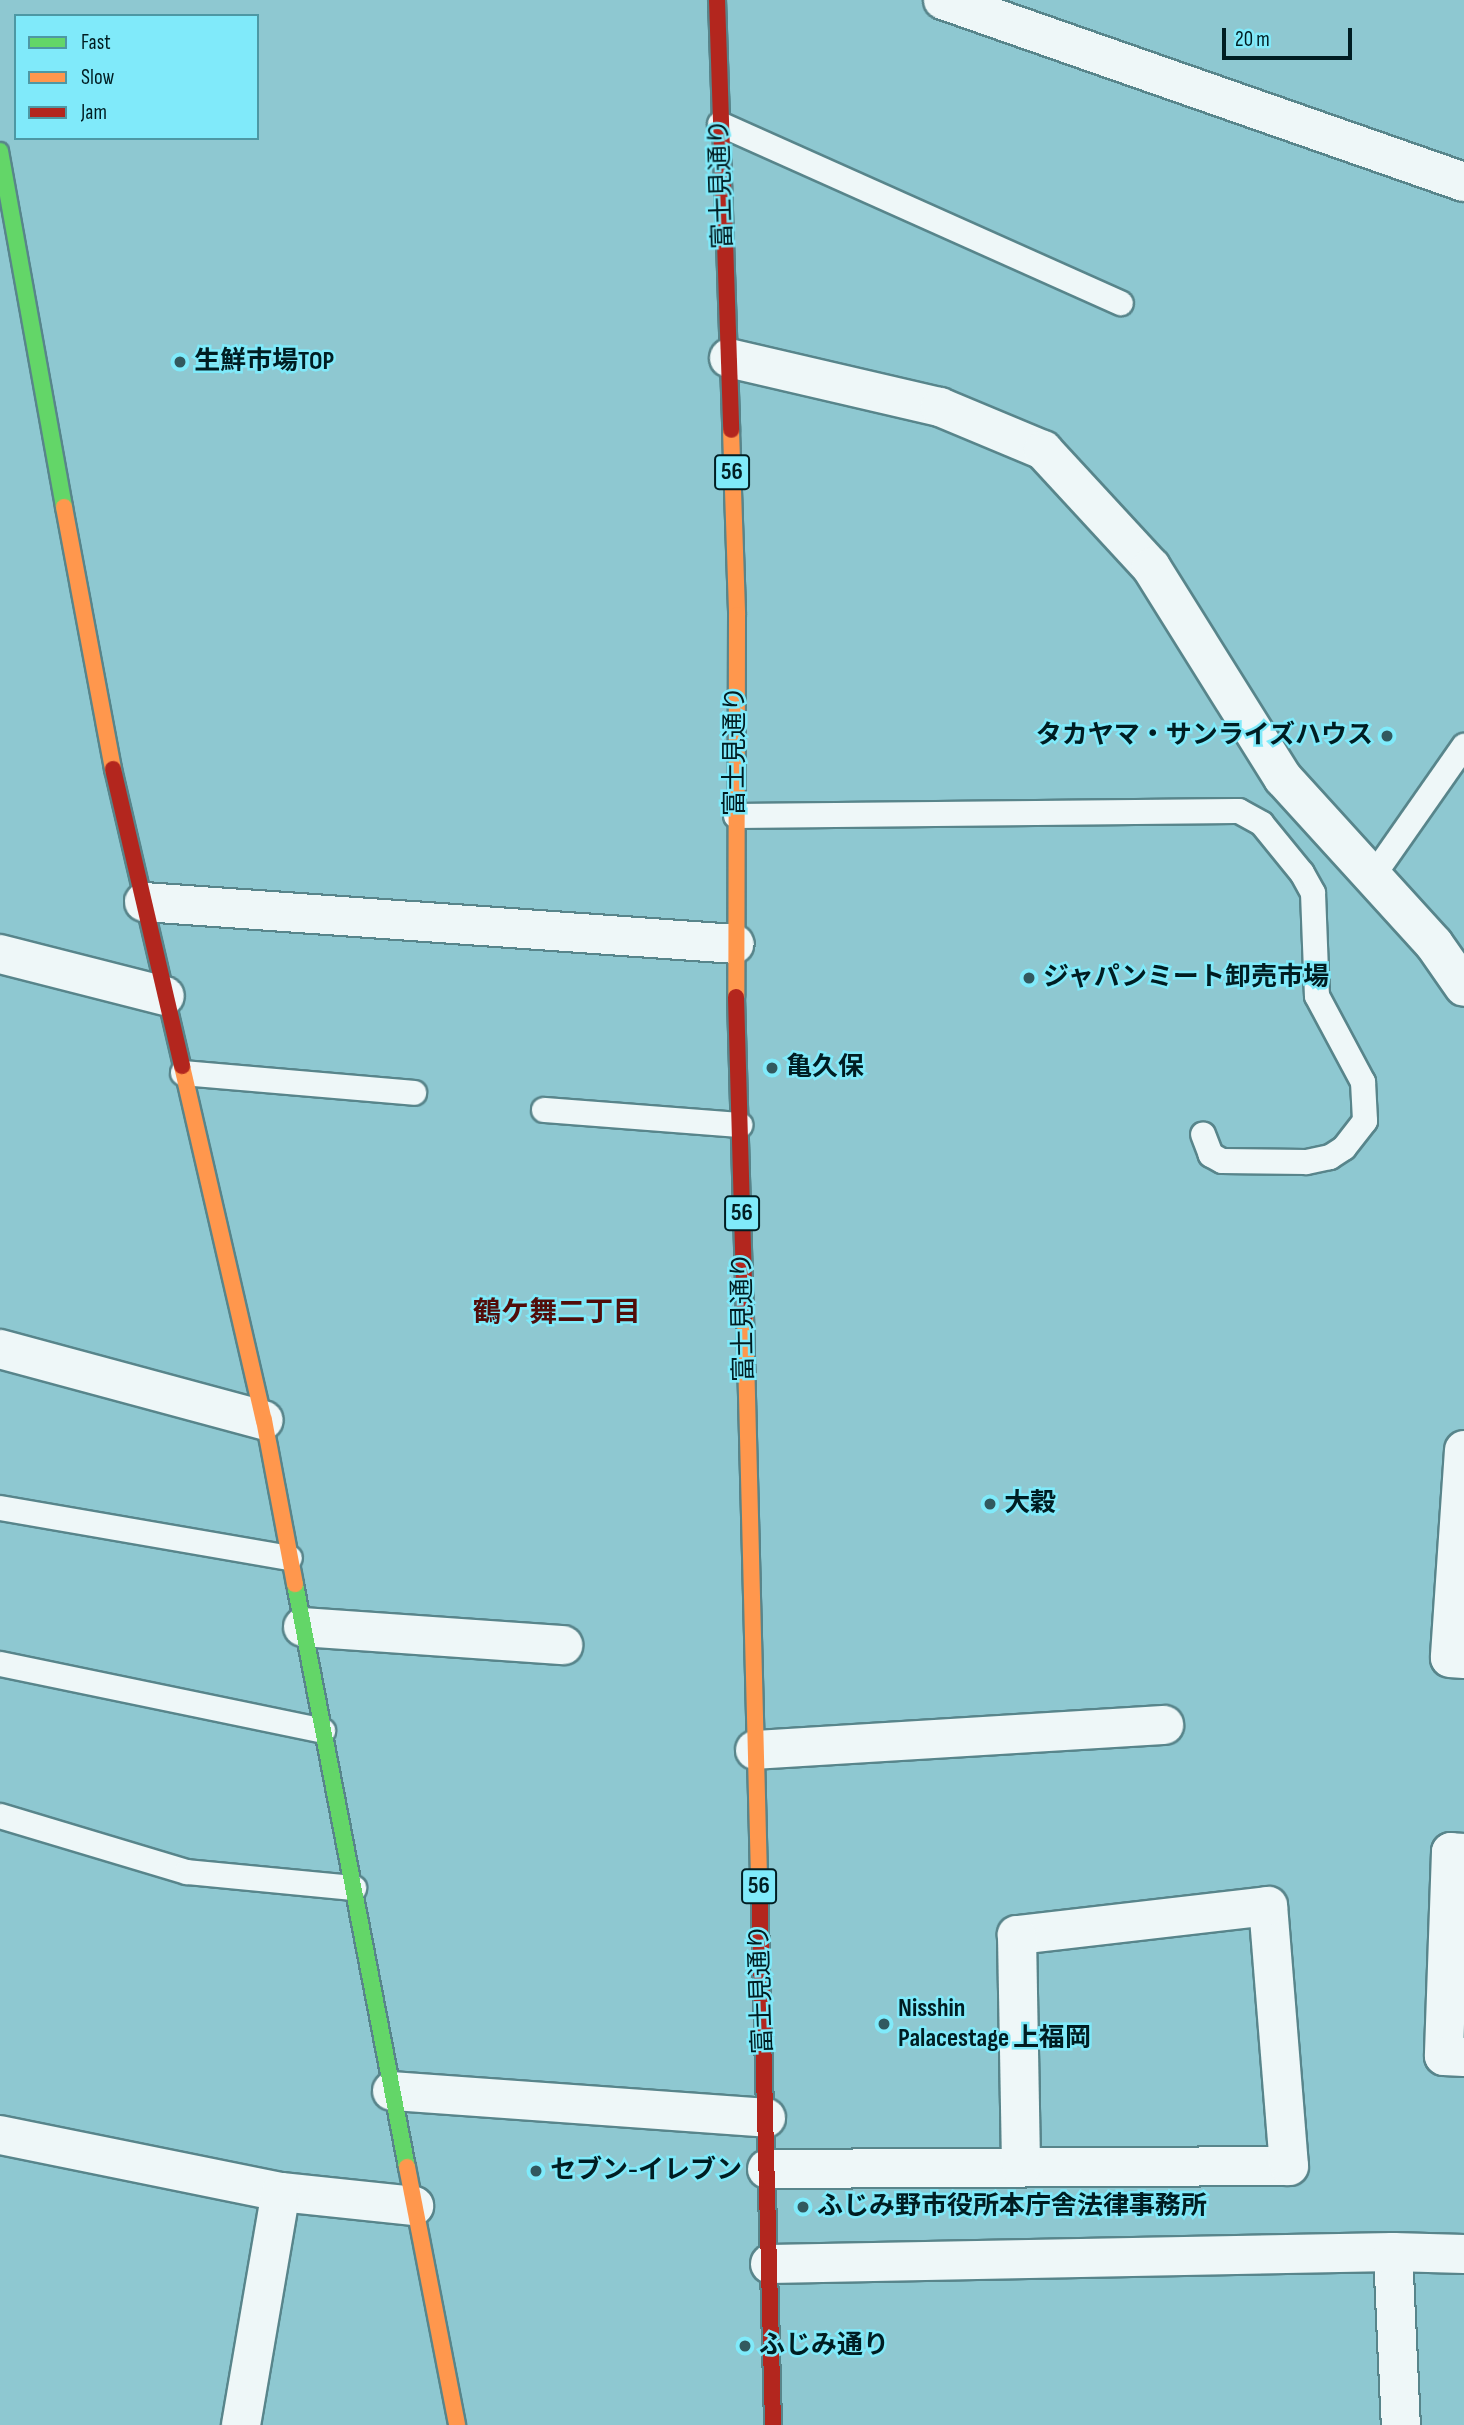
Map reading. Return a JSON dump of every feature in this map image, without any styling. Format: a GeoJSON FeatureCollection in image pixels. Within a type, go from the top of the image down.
{"type":"FeatureCollection","features":[{"type":"Feature","properties":{"kind":"main road","name":"富士見通り"},"geometry":{"type":"LineString","coordinates":[[716,0],[737,615],[735,944],[773,2425]]}},
{"type":"Feature","properties":{"kind":"main road"},"geometry":{"type":"LineString","coordinates":[[0,151],[104,731],[264,1420],[457,2425]]}},
{"type":"Feature","properties":{"kind":"street"},"geometry":{"type":"LineString","coordinates":[[943,0],[1464,182]]}},
{"type":"Feature","properties":{"kind":"street"},"geometry":{"type":"LineString","coordinates":[[729,358],[940,407],[1043,450],[1151,567],[1283,778],[1419,927],[1464,987]]}},
{"type":"Feature","properties":{"kind":"street"},"geometry":{"type":"LineString","coordinates":[[144,902],[735,944]]}},
{"type":"Feature","properties":{"kind":"street"},"geometry":{"type":"LineString","coordinates":[[1419,927],[1464,943]]}},
{"type":"Feature","properties":{"kind":"street"},"geometry":{"type":"LineString","coordinates":[[0,954],[165,996]]}},
{"type":"Feature","properties":{"kind":"street"},"geometry":{"type":"LineString","coordinates":[[0,1349],[264,1420]]}},
{"type":"Feature","properties":{"kind":"street"},"geometry":{"type":"LineString","coordinates":[[1464,1450],[1450,1658],[1464,1659]]}},
{"type":"Feature","properties":{"kind":"street"},"geometry":{"type":"LineString","coordinates":[[303,1627],[563,1644]]}},
{"type":"Feature","properties":{"kind":"street"},"geometry":{"type":"LineString","coordinates":[[755,1750],[1164,1726]]}},
{"type":"Feature","properties":{"kind":"street"},"geometry":{"type":"LineString","coordinates":[[1464,1853],[1451,1852],[1444,2056],[1464,2057]]}},
{"type":"Feature","properties":{"kind":"street"},"geometry":{"type":"LineString","coordinates":[[767,2169],[1289,2166],[1268,1906],[1017,1935],[1021,2167]]}},
{"type":"Feature","properties":{"kind":"street"},"geometry":{"type":"LineString","coordinates":[[392,2091],[766,2118]]}},
{"type":"Feature","properties":{"kind":"street"},"geometry":{"type":"LineString","coordinates":[[0,2135],[281,2192],[414,2206]]}},
{"type":"Feature","properties":{"kind":"street"},"geometry":{"type":"LineString","coordinates":[[241,2425],[281,2192]]}},
{"type":"Feature","properties":{"kind":"street"},"geometry":{"type":"LineString","coordinates":[[1393,2252],[1401,2425]]}},
{"type":"Feature","properties":{"kind":"street"},"geometry":{"type":"LineString","coordinates":[[770,2264],[1393,2252],[1464,2254]]}},
{"type":"Feature","properties":{"kind":"lane"},"geometry":{"type":"LineString","coordinates":[[720,124],[1121,303]]}},
{"type":"Feature","properties":{"kind":"lane"},"geometry":{"type":"LineString","coordinates":[[1374,876],[1464,746]]}},
{"type":"Feature","properties":{"kind":"lane"},"geometry":{"type":"LineString","coordinates":[[736,816],[1240,811],[1262,824],[1302,873],[1313,893],[1317,996],[1363,1082],[1368,1103],[1365,1121],[1344,1148],[1330,1157],[1306,1162],[1222,1161],[1211,1155],[1203,1134]]}},
{"type":"Feature","properties":{"kind":"lane"},"geometry":{"type":"LineString","coordinates":[[183,1073],[414,1093]]}},
{"type":"Feature","properties":{"kind":"lane"},"geometry":{"type":"LineString","coordinates":[[544,1110],[740,1125]]}},
{"type":"Feature","properties":{"kind":"lane"},"geometry":{"type":"LineString","coordinates":[[0,1508],[290,1558]]}},
{"type":"Feature","properties":{"kind":"lane"},"geometry":{"type":"LineString","coordinates":[[0,1664],[323,1731]]}},
{"type":"Feature","properties":{"kind":"lane"},"geometry":{"type":"LineString","coordinates":[[0,1816],[187,1872],[354,1888]]}},
{"type":"Feature","properties":{"kind":"traffic: fast"},"geometry":{"type":"LineString","coordinates":[[0,151],[64,507]]}},
{"type":"Feature","properties":{"kind":"traffic: fast"},"geometry":{"type":"LineString","coordinates":[[295,1584],[407,2167]]}},
{"type":"Feature","properties":{"kind":"traffic: slow"},"geometry":{"type":"LineString","coordinates":[[731,430],[737,615],[736,997]]}},
{"type":"Feature","properties":{"kind":"traffic: slow"},"geometry":{"type":"LineString","coordinates":[[64,507],[113,769]]}},
{"type":"Feature","properties":{"kind":"traffic: slow"},"geometry":{"type":"LineString","coordinates":[[182,1066],[264,1420],[295,1584]]}},
{"type":"Feature","properties":{"kind":"traffic: slow"},"geometry":{"type":"LineString","coordinates":[[745,1316],[759,1878]]}},
{"type":"Feature","properties":{"kind":"traffic: slow"},"geometry":{"type":"LineString","coordinates":[[407,2167],[457,2425]]}},
{"type":"Feature","properties":{"kind":"traffic: jam"},"geometry":{"type":"LineString","coordinates":[[717,0],[731,430]]}},
{"type":"Feature","properties":{"kind":"traffic: jam"},"geometry":{"type":"LineString","coordinates":[[113,769],[182,1066]]}},
{"type":"Feature","properties":{"kind":"traffic: jam"},"geometry":{"type":"LineString","coordinates":[[736,997],[745,1316]]}},
{"type":"Feature","properties":{"kind":"traffic: jam"},"geometry":{"type":"LineString","coordinates":[[759,1878],[773,2425]]}},
{"type":"Feature","properties":{"kind":"place","name":"生鮮市場TOP"},"geometry":{"type":"Point","coordinates":[180,362]}},
{"type":"Feature","properties":{"kind":"place","name":"タカヤマ・サンライズハウス"},"geometry":{"type":"Point","coordinates":[1387,736]}},
{"type":"Feature","properties":{"kind":"place","name":"ジャパンミート卸売市場"},"geometry":{"type":"Point","coordinates":[1029,978]}},
{"type":"Feature","properties":{"kind":"place","name":"亀久保"},"geometry":{"type":"Point","coordinates":[772,1068]}},
{"type":"Feature","properties":{"kind":"place","name":"大穀"},"geometry":{"type":"Point","coordinates":[990,1504]}},
{"type":"Feature","properties":{"kind":"place","name":"Nisshin Palacestage 上福岡"},"geometry":{"type":"Point","coordinates":[884,2024]}},
{"type":"Feature","properties":{"kind":"place","name":"セブン-イレブン"},"geometry":{"type":"Point","coordinates":[536,2171]}},
{"type":"Feature","properties":{"kind":"place","name":"ふじみ野市役所本庁舎法律事務所"},"geometry":{"type":"Point","coordinates":[803,2207]}},
{"type":"Feature","properties":{"kind":"place","name":"ふじみ通り"},"geometry":{"type":"Point","coordinates":[745,2346]}},
{"type":"Feature","properties":{"kind":"district","name":"鶴ケ舞二丁目"},"geometry":{"type":"Point","coordinates":[557,1313]}}]}
